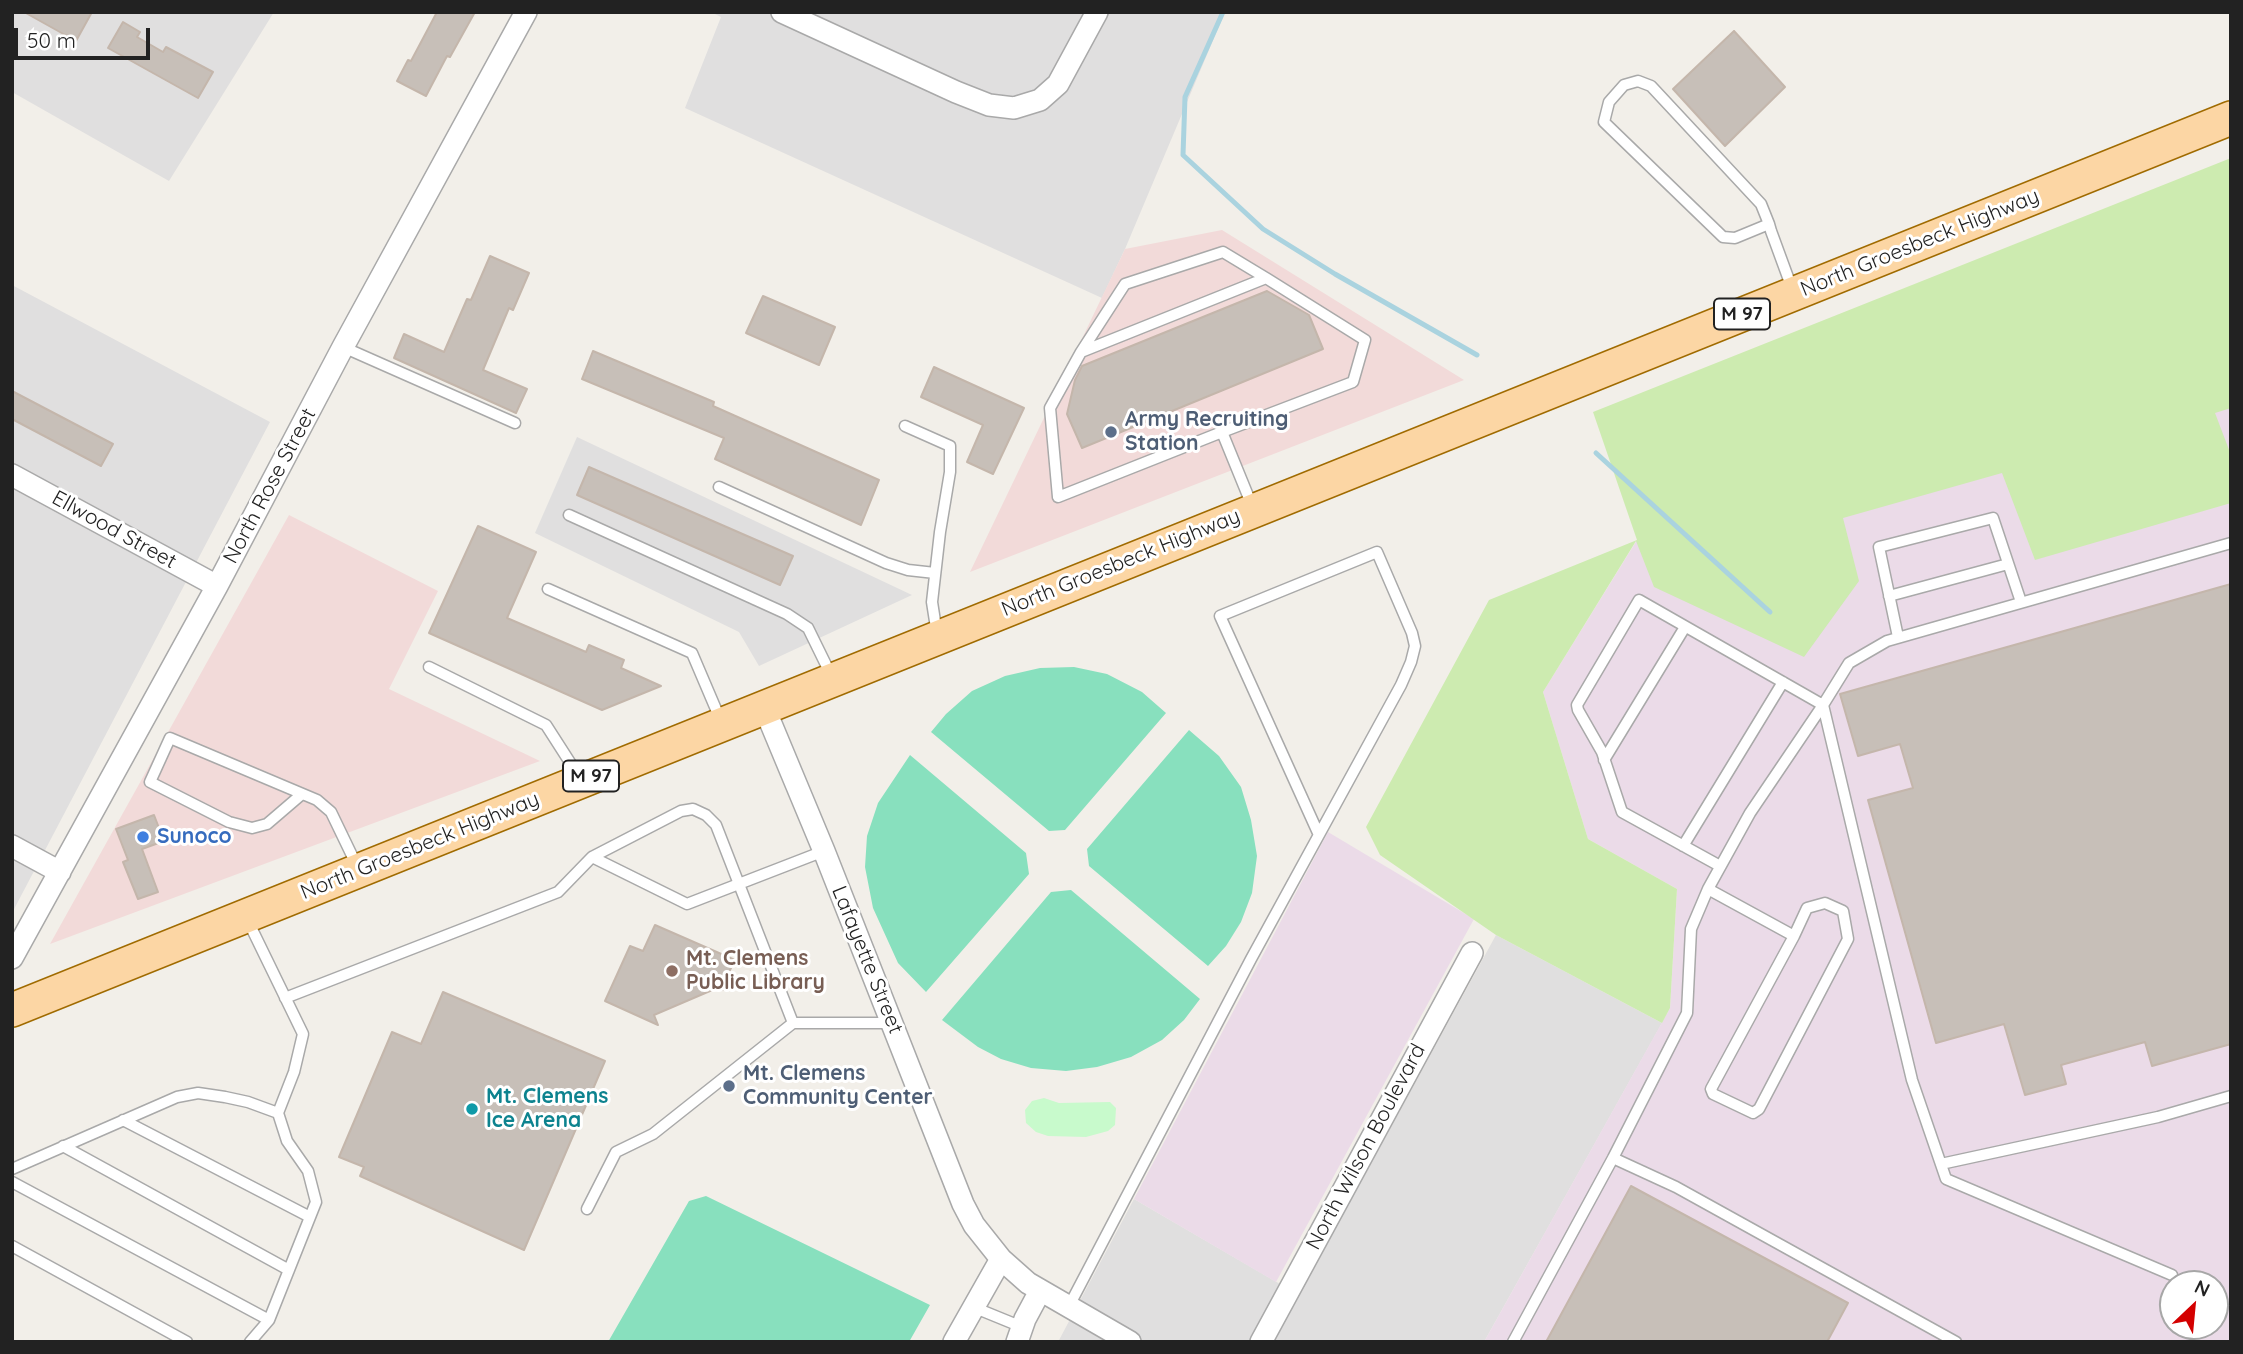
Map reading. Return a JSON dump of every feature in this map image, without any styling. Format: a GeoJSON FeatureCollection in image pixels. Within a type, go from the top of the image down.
{"type":"FeatureCollection","features":[{"type":"Feature","properties":{"kind":"main road","name":"North Groesbeck Highway"},"geometry":{"type":"LineString","coordinates":[[12,1010],[2231,118]]}},
{"type":"Feature","properties":{"kind":"street","name":"North Rose Street"},"geometry":{"type":"LineString","coordinates":[[12,958],[217,586],[343,347],[526,12]]}},
{"type":"Feature","properties":{"kind":"street"},"geometry":{"type":"LineString","coordinates":[[782,12],[956,92],[989,106],[1002,108],[1024,106],[1050,93],[1067,71],[1097,12]]}},
{"type":"Feature","properties":{"kind":"street","name":"Ellwood Street"},"geometry":{"type":"LineString","coordinates":[[12,475],[217,586]]}},
{"type":"Feature","properties":{"kind":"street","name":"Lafayette Street"},"geometry":{"type":"LineString","coordinates":[[764,707],[893,1023],[962,1204],[985,1242],[1001,1259],[1040,1291],[1130,1342]]}},
{"type":"Feature","properties":{"kind":"street"},"geometry":{"type":"LineString","coordinates":[[12,846],[60,872]]}},
{"type":"Feature","properties":{"kind":"street","name":"North Wilson Boulevard"},"geometry":{"type":"LineString","coordinates":[[1261,1342],[1472,953]]}},
{"type":"Feature","properties":{"kind":"street"},"geometry":{"type":"LineString","coordinates":[[954,1342],[1001,1259]]}},
{"type":"Feature","properties":{"kind":"street"},"geometry":{"type":"LineString","coordinates":[[1020,1334],[1040,1291]]}},
{"type":"Feature","properties":{"kind":"lane"},"geometry":{"type":"LineString","coordinates":[[1769,224],[1735,238],[1723,237],[1604,122],[1609,102],[1624,85],[1638,81],[1651,86],[1761,204],[1769,224],[1794,294]]}},
{"type":"Feature","properties":{"kind":"lane"},"geometry":{"type":"LineString","coordinates":[[1223,252],[1266,278],[1365,340],[1353,382],[1058,497],[1050,408],[1081,352],[1125,284],[1223,252]]}},
{"type":"Feature","properties":{"kind":"lane"},"geometry":{"type":"LineString","coordinates":[[1081,352],[1266,278]]}},
{"type":"Feature","properties":{"kind":"lane"},"geometry":{"type":"LineString","coordinates":[[343,347],[515,423]]}},
{"type":"Feature","properties":{"kind":"lane"},"geometry":{"type":"LineString","coordinates":[[905,426],[950,446],[950,472],[932,602],[937,637]]}},
{"type":"Feature","properties":{"kind":"lane"},"geometry":{"type":"LineString","coordinates":[[1222,432],[1254,510]]}},
{"type":"Feature","properties":{"kind":"lane"},"geometry":{"type":"LineString","coordinates":[[719,487],[886,563],[908,570],[935,573]]}},
{"type":"Feature","properties":{"kind":"lane"},"geometry":{"type":"LineString","coordinates":[[569,515],[787,614],[808,628],[833,679]]}},
{"type":"Feature","properties":{"kind":"lane"},"geometry":{"type":"LineString","coordinates":[[1898,638],[1879,547],[1993,517],[2021,602]]}},
{"type":"Feature","properties":{"kind":"lane"},"geometry":{"type":"LineString","coordinates":[[1513,1342],[1613,1158],[1687,1013],[1691,929],[1708,889],[1750,813],[1849,663],[1886,640],[2231,543]]}},
{"type":"Feature","properties":{"kind":"lane"},"geometry":{"type":"LineString","coordinates":[[1068,1308],[1251,959],[1319,835],[1401,685],[1414,655],[1412,633],[1377,552],[1220,616],[1319,835]]}},
{"type":"Feature","properties":{"kind":"lane"},"geometry":{"type":"LineString","coordinates":[[1889,596],[2008,564]]}},
{"type":"Feature","properties":{"kind":"lane"},"geometry":{"type":"LineString","coordinates":[[548,589],[692,653],[722,724]]}},
{"type":"Feature","properties":{"kind":"lane"},"geometry":{"type":"LineString","coordinates":[[1720,866],[1622,812],[1604,760],[1577,710],[1577,705],[1639,600],[1823,705],[1912,1080],[1946,1179],[2160,1270]]}},
{"type":"Feature","properties":{"kind":"lane"},"geometry":{"type":"LineString","coordinates":[[1604,760],[1685,627]]}},
{"type":"Feature","properties":{"kind":"lane"},"geometry":{"type":"LineString","coordinates":[[429,667],[546,724],[582,780]]}},
{"type":"Feature","properties":{"kind":"lane"},"geometry":{"type":"LineString","coordinates":[[1683,846],[1783,682]]}},
{"type":"Feature","properties":{"kind":"lane"},"geometry":{"type":"LineString","coordinates":[[302,794],[267,824],[252,828],[229,821],[150,782],[170,738],[317,800],[327,807],[359,870]]}},
{"type":"Feature","properties":{"kind":"lane"},"geometry":{"type":"LineString","coordinates":[[285,998],[558,892],[592,856],[681,811],[693,809],[706,815],[716,825],[793,1023]]}},
{"type":"Feature","properties":{"kind":"lane"},"geometry":{"type":"LineString","coordinates":[[592,856],[687,904],[824,851]]}},
{"type":"Feature","properties":{"kind":"lane"},"geometry":{"type":"LineString","coordinates":[[1708,889],[1794,936]]}},
{"type":"Feature","properties":{"kind":"lane"},"geometry":{"type":"LineString","coordinates":[[1825,903],[1843,911],[1848,939],[1759,1109],[1753,1113],[1713,1094],[1711,1089],[1794,936],[1807,908],[1825,903]]}},
{"type":"Feature","properties":{"kind":"lane"},"geometry":{"type":"LineString","coordinates":[[246,916],[303,1034],[294,1072],[278,1113],[287,1141],[308,1171],[316,1202],[269,1320],[250,1342]]}},
{"type":"Feature","properties":{"kind":"lane"},"geometry":{"type":"LineString","coordinates":[[587,1209],[616,1152],[653,1134],[793,1023],[893,1023]]}},
{"type":"Feature","properties":{"kind":"lane"},"geometry":{"type":"LineString","coordinates":[[12,1169],[177,1097],[198,1093],[248,1102],[278,1113]]}},
{"type":"Feature","properties":{"kind":"lane"},"geometry":{"type":"LineString","coordinates":[[1941,1164],[2158,1117],[2231,1096]]}},
{"type":"Feature","properties":{"kind":"lane"},"geometry":{"type":"LineString","coordinates":[[123,1120],[310,1217]]}},
{"type":"Feature","properties":{"kind":"lane"},"geometry":{"type":"LineString","coordinates":[[63,1146],[289,1270]]}},
{"type":"Feature","properties":{"kind":"lane"},"geometry":{"type":"LineString","coordinates":[[1613,1158],[1676,1187],[1955,1342]]}},
{"type":"Feature","properties":{"kind":"lane"},"geometry":{"type":"LineString","coordinates":[[12,1182],[269,1320]]}},
{"type":"Feature","properties":{"kind":"lane"},"geometry":{"type":"LineString","coordinates":[[12,1246],[187,1342]]}},
{"type":"Feature","properties":{"kind":"lane"},"geometry":{"type":"LineString","coordinates":[[973,1307],[1020,1334]]}},
{"type":"Feature","properties":{"kind":"shaded area"},"geometry":{"type":"Polygon","coordinates":[[[12,12],[274,12],[169,181],[12,92],[12,12]]]}},
{"type":"Feature","properties":{"kind":"shaded area"},"geometry":{"type":"Polygon","coordinates":[[[711,12],[1225,12],[1102,298],[685,108],[721,17],[711,12]]]}},
{"type":"Feature","properties":{"kind":"shaded area"},"geometry":{"type":"Polygon","coordinates":[[[1222,230],[1464,380],[970,572],[1125,249],[1222,230]]]}},
{"type":"Feature","properties":{"kind":"shaded area"},"geometry":{"type":"Polygon","coordinates":[[[12,285],[270,422],[12,913],[12,285]]]}},
{"type":"Feature","properties":{"kind":"shaded area"},"geometry":{"type":"Polygon","coordinates":[[[2231,378],[2231,1342],[1484,1342],[1670,1008],[1677,889],[1588,839],[1543,692],[1637,540],[2231,378]]]}},
{"type":"Feature","properties":{"kind":"shaded area"},"geometry":{"type":"Polygon","coordinates":[[[577,437],[912,595],[759,666],[739,632],[535,533],[577,437]]]}},
{"type":"Feature","properties":{"kind":"shaded area"},"geometry":{"type":"Polygon","coordinates":[[[289,515],[438,591],[389,689],[540,761],[50,944],[289,515]]]}},
{"type":"Feature","properties":{"kind":"shaded area"},"geometry":{"type":"Polygon","coordinates":[[[1328,832],[1474,919],[1276,1282],[1134,1199],[1328,832]]]}},
{"type":"Feature","properties":{"kind":"shaded area"},"geometry":{"type":"Polygon","coordinates":[[[1496,935],[1662,1023],[1484,1342],[1058,1342],[1134,1199],[1299,1295],[1496,935]]]}},
{"type":"Feature","properties":{"kind":"green space"},"geometry":{"type":"Polygon","coordinates":[[[2231,158],[2231,408],[2215,413],[2231,455],[2231,503],[2035,560],[2002,473],[1843,518],[1859,581],[1804,657],[1654,587],[1636,541],[1543,692],[1588,839],[1677,889],[1670,1008],[1662,1023],[1496,935],[1380,855],[1366,827],[1489,600],[1637,540],[1593,412],[2231,158]]]}},
{"type":"Feature","properties":{"kind":"green space"},"geometry":{"type":"Polygon","coordinates":[[[1074,667],[1107,674],[1142,692],[1166,713],[1065,830],[1049,831],[931,732],[946,714],[972,691],[1005,676],[1040,668],[1074,667]]]}},
{"type":"Feature","properties":{"kind":"green space"},"geometry":{"type":"Polygon","coordinates":[[[1189,730],[1219,756],[1241,787],[1251,820],[1257,856],[1252,893],[1241,922],[1226,946],[1208,966],[1089,866],[1087,849],[1189,730]]]}},
{"type":"Feature","properties":{"kind":"green space"},"geometry":{"type":"Polygon","coordinates":[[[910,755],[1026,853],[1029,874],[926,992],[898,963],[873,908],[865,867],[867,836],[878,803],[910,755]]]}},
{"type":"Feature","properties":{"kind":"green space"},"geometry":{"type":"Polygon","coordinates":[[[1071,890],[1200,999],[1184,1020],[1162,1040],[1131,1057],[1097,1067],[1066,1071],[1031,1068],[1001,1059],[978,1047],[942,1020],[1051,892],[1071,890]]]}},
{"type":"Feature","properties":{"kind":"green space"},"geometry":{"type":"Polygon","coordinates":[[[1044,1098],[1059,1103],[1110,1102],[1116,1108],[1115,1125],[1108,1131],[1086,1137],[1048,1136],[1036,1132],[1026,1123],[1025,1110],[1032,1101],[1044,1098]]]}},
{"type":"Feature","properties":{"kind":"green space"},"geometry":{"type":"Polygon","coordinates":[[[706,1196],[930,1305],[909,1342],[608,1342],[689,1201],[706,1196]]]}},
{"type":"Feature","properties":{"kind":"building"},"geometry":{"type":"Polygon","coordinates":[[[24,12],[92,12],[76,41],[24,12]]]}},
{"type":"Feature","properties":{"kind":"building"},"geometry":{"type":"Polygon","coordinates":[[[437,12],[475,12],[426,96],[397,81],[437,12]]]}},
{"type":"Feature","properties":{"kind":"building"},"geometry":{"type":"Polygon","coordinates":[[[123,22],[140,32],[137,37],[163,52],[166,47],[213,72],[198,98],[108,48],[123,22]]]}},
{"type":"Feature","properties":{"kind":"building"},"geometry":{"type":"Polygon","coordinates":[[[1734,31],[1785,87],[1725,146],[1673,89],[1734,31]]]}},
{"type":"Feature","properties":{"kind":"building"},"geometry":{"type":"Polygon","coordinates":[[[490,256],[529,273],[513,310],[509,308],[483,370],[527,389],[516,413],[394,358],[404,334],[444,352],[467,299],[471,300],[490,256]]]}},
{"type":"Feature","properties":{"kind":"building"},"geometry":{"type":"Polygon","coordinates":[[[1267,291],[1309,315],[1323,349],[1082,448],[1067,414],[1075,380],[1082,366],[1267,291]]]}},
{"type":"Feature","properties":{"kind":"building"},"geometry":{"type":"Polygon","coordinates":[[[763,296],[835,327],[819,365],[746,333],[763,296]]]}},
{"type":"Feature","properties":{"kind":"building"},"geometry":{"type":"Polygon","coordinates":[[[593,351],[714,402],[713,406],[879,480],[861,525],[715,459],[724,438],[582,379],[593,351]]]}},
{"type":"Feature","properties":{"kind":"building"},"geometry":{"type":"Polygon","coordinates":[[[934,367],[1024,408],[993,474],[967,462],[983,425],[921,397],[934,367]]]}},
{"type":"Feature","properties":{"kind":"building"},"geometry":{"type":"Polygon","coordinates":[[[12,391],[113,444],[101,466],[12,419],[12,391]]]}},
{"type":"Feature","properties":{"kind":"building"},"geometry":{"type":"Polygon","coordinates":[[[589,467],[793,556],[780,585],[577,495],[589,467]]]}},
{"type":"Feature","properties":{"kind":"building"},"geometry":{"type":"Polygon","coordinates":[[[478,526],[536,552],[507,618],[586,652],[589,645],[624,660],[621,668],[661,686],[602,710],[429,633],[478,526]]]}},
{"type":"Feature","properties":{"kind":"building"},"geometry":{"type":"Polygon","coordinates":[[[2231,584],[2231,1044],[2152,1066],[2145,1042],[2061,1065],[2066,1084],[2025,1095],[2004,1024],[1936,1043],[1868,800],[1913,788],[1900,744],[1858,756],[1840,694],[2231,584]]]}},
{"type":"Feature","properties":{"kind":"building"},"geometry":{"type":"Polygon","coordinates":[[[154,815],[164,841],[142,849],[158,892],[138,899],[123,862],[128,860],[116,829],[154,815]]]}},
{"type":"Feature","properties":{"kind":"building","name":"Mt. Clemens Public Library"},"geometry":{"type":"Polygon","coordinates":[[[655,925],[735,960],[727,976],[732,978],[723,990],[717,988],[654,1015],[658,1025],[605,1001],[630,946],[643,951],[655,925]]]}},
{"type":"Feature","properties":{"kind":"building","name":"Mt. Clemens Ice Arena"},"geometry":{"type":"Polygon","coordinates":[[[443,992],[605,1061],[524,1250],[360,1176],[364,1167],[339,1157],[392,1032],[421,1044],[443,992]]]}},
{"type":"Feature","properties":{"kind":"building"},"geometry":{"type":"Polygon","coordinates":[[[1631,1186],[1848,1303],[1827,1342],[1546,1342],[1631,1186]]]}},
{"type":"Feature","properties":{"kind":"waterway"},"geometry":{"type":"LineString","coordinates":[[1223,12],[1185,97],[1183,155],[1263,229],[1335,274],[1477,355]]}},
{"type":"Feature","properties":{"kind":"waterway"},"geometry":{"type":"LineString","coordinates":[[1596,453],[1770,612]]}},
{"type":"Feature","properties":{"kind":"place","name":"Army Recruiting Station"},"geometry":{"type":"Point","coordinates":[1111,432]}},
{"type":"Feature","properties":{"kind":"place","name":"Sunoco"},"geometry":{"type":"Point","coordinates":[143,837]}},
{"type":"Feature","properties":{"kind":"place","name":"Mt. Clemens Public Library"},"geometry":{"type":"Point","coordinates":[672,971]}},
{"type":"Feature","properties":{"kind":"place","name":"Mt. Clemens Community Center"},"geometry":{"type":"Point","coordinates":[729,1086]}},
{"type":"Feature","properties":{"kind":"place","name":"Mt. Clemens Ice Arena"},"geometry":{"type":"Point","coordinates":[472,1109]}}]}
